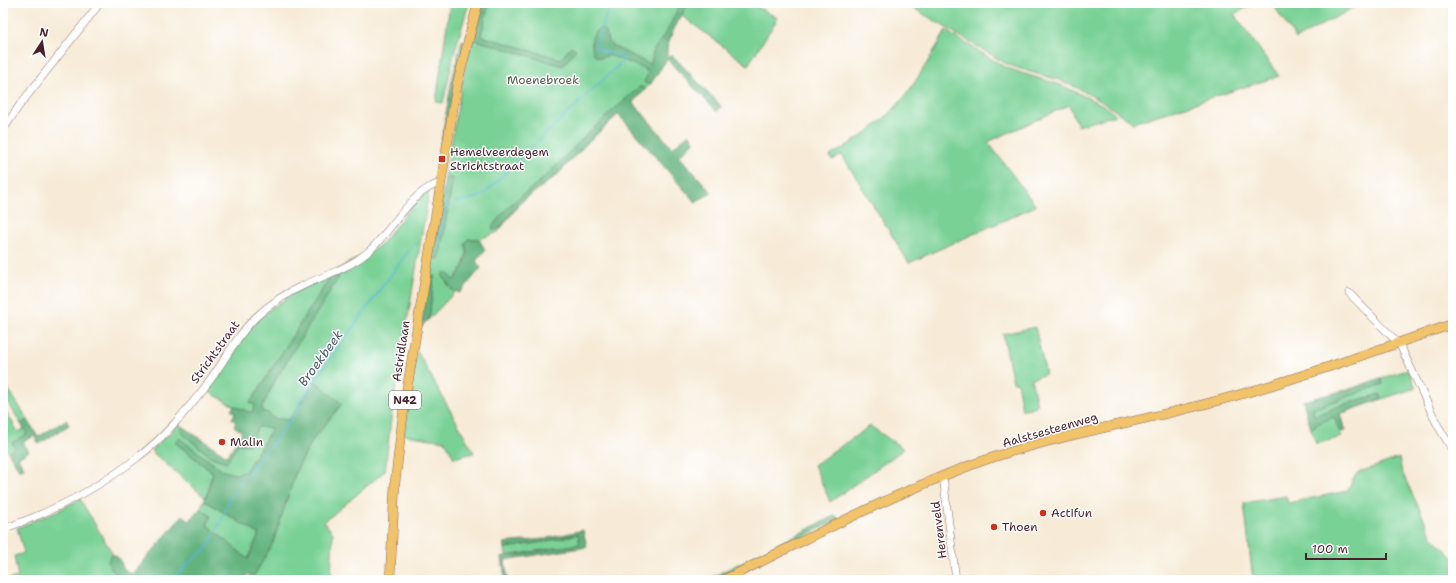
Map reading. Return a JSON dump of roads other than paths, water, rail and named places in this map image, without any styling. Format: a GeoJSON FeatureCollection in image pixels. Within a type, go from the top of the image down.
{"type":"FeatureCollection","features":[{"type":"Feature","properties":{"kind":"main road","name":"N42"},"geometry":{"type":"LineString","coordinates":[[441,183],[457,85],[478,3]]}},
{"type":"Feature","properties":{"kind":"main road","name":"Astridlaan"},"geometry":{"type":"LineString","coordinates":[[390,580],[395,483],[404,407],[441,183]]}},
{"type":"Feature","properties":{"kind":"main road","name":"Aalstsesteenweg"},"geometry":{"type":"LineString","coordinates":[[724,580],[860,514],[943,476],[972,465],[1032,446],[1095,429],[1219,400],[1312,372],[1453,324]]}},
{"type":"Feature","properties":{"kind":"street"},"geometry":{"type":"LineString","coordinates":[[3,130],[19,106],[100,3]]}},
{"type":"Feature","properties":{"kind":"street","name":"Strichtstraat"},"geometry":{"type":"LineString","coordinates":[[3,529],[61,507],[117,474],[140,457],[177,421],[206,386],[245,329],[256,317],[285,295],[303,285],[342,268],[366,253],[383,237],[415,199],[432,186],[441,183]]}},
{"type":"Feature","properties":{"kind":"street"},"geometry":{"type":"LineString","coordinates":[[1349,293],[1398,343],[1437,424],[1453,452]]}},
{"type":"Feature","properties":{"kind":"street","name":"Herenveld"},"geometry":{"type":"LineString","coordinates":[[943,476],[956,580]]}},
{"type":"Feature","properties":{"kind":"waterway","name":"Broekbeek"},"geometry":{"type":"LineString","coordinates":[[538,141],[624,60],[623,58],[596,48],[596,44],[611,3]]}},
{"type":"Feature","properties":{"kind":"waterway","name":"Broekbeek"},"geometry":{"type":"LineString","coordinates":[[456,202],[479,197],[485,193],[536,143]]}},
{"type":"Feature","properties":{"kind":"waterway","name":"Broekbeek"},"geometry":{"type":"LineString","coordinates":[[436,246],[439,246],[445,208],[452,206]]}},
{"type":"Feature","properties":{"kind":"waterway","name":"Broekbeek"},"geometry":{"type":"LineString","coordinates":[[239,485],[288,424],[300,401],[412,246],[417,243]]}},
{"type":"Feature","properties":{"kind":"waterway","name":"Broekbeek"},"geometry":{"type":"LineString","coordinates":[[210,543],[221,521],[228,501],[237,489]]}},
{"type":"Feature","properties":{"kind":"waterway","name":"Broekbeek"},"geometry":{"type":"LineString","coordinates":[[171,580],[209,545]]}},
{"type":"Feature","properties":{"kind":"place","name":"Hemelveerdegem Strichtstraat"},"geometry":{"type":"Point","coordinates":[442,159]}},
{"type":"Feature","properties":{"kind":"place","name":"Malin"},"geometry":{"type":"Point","coordinates":[222,442]}},
{"type":"Feature","properties":{"kind":"place","name":"Actifun"},"geometry":{"type":"Point","coordinates":[1043,513]}},
{"type":"Feature","properties":{"kind":"place","name":"Thoen"},"geometry":{"type":"Point","coordinates":[994,527]}},
{"type":"Feature","properties":{"kind":"park label","name":"Moenebroek"},"geometry":{"type":"Point","coordinates":[543,80]}}]}
